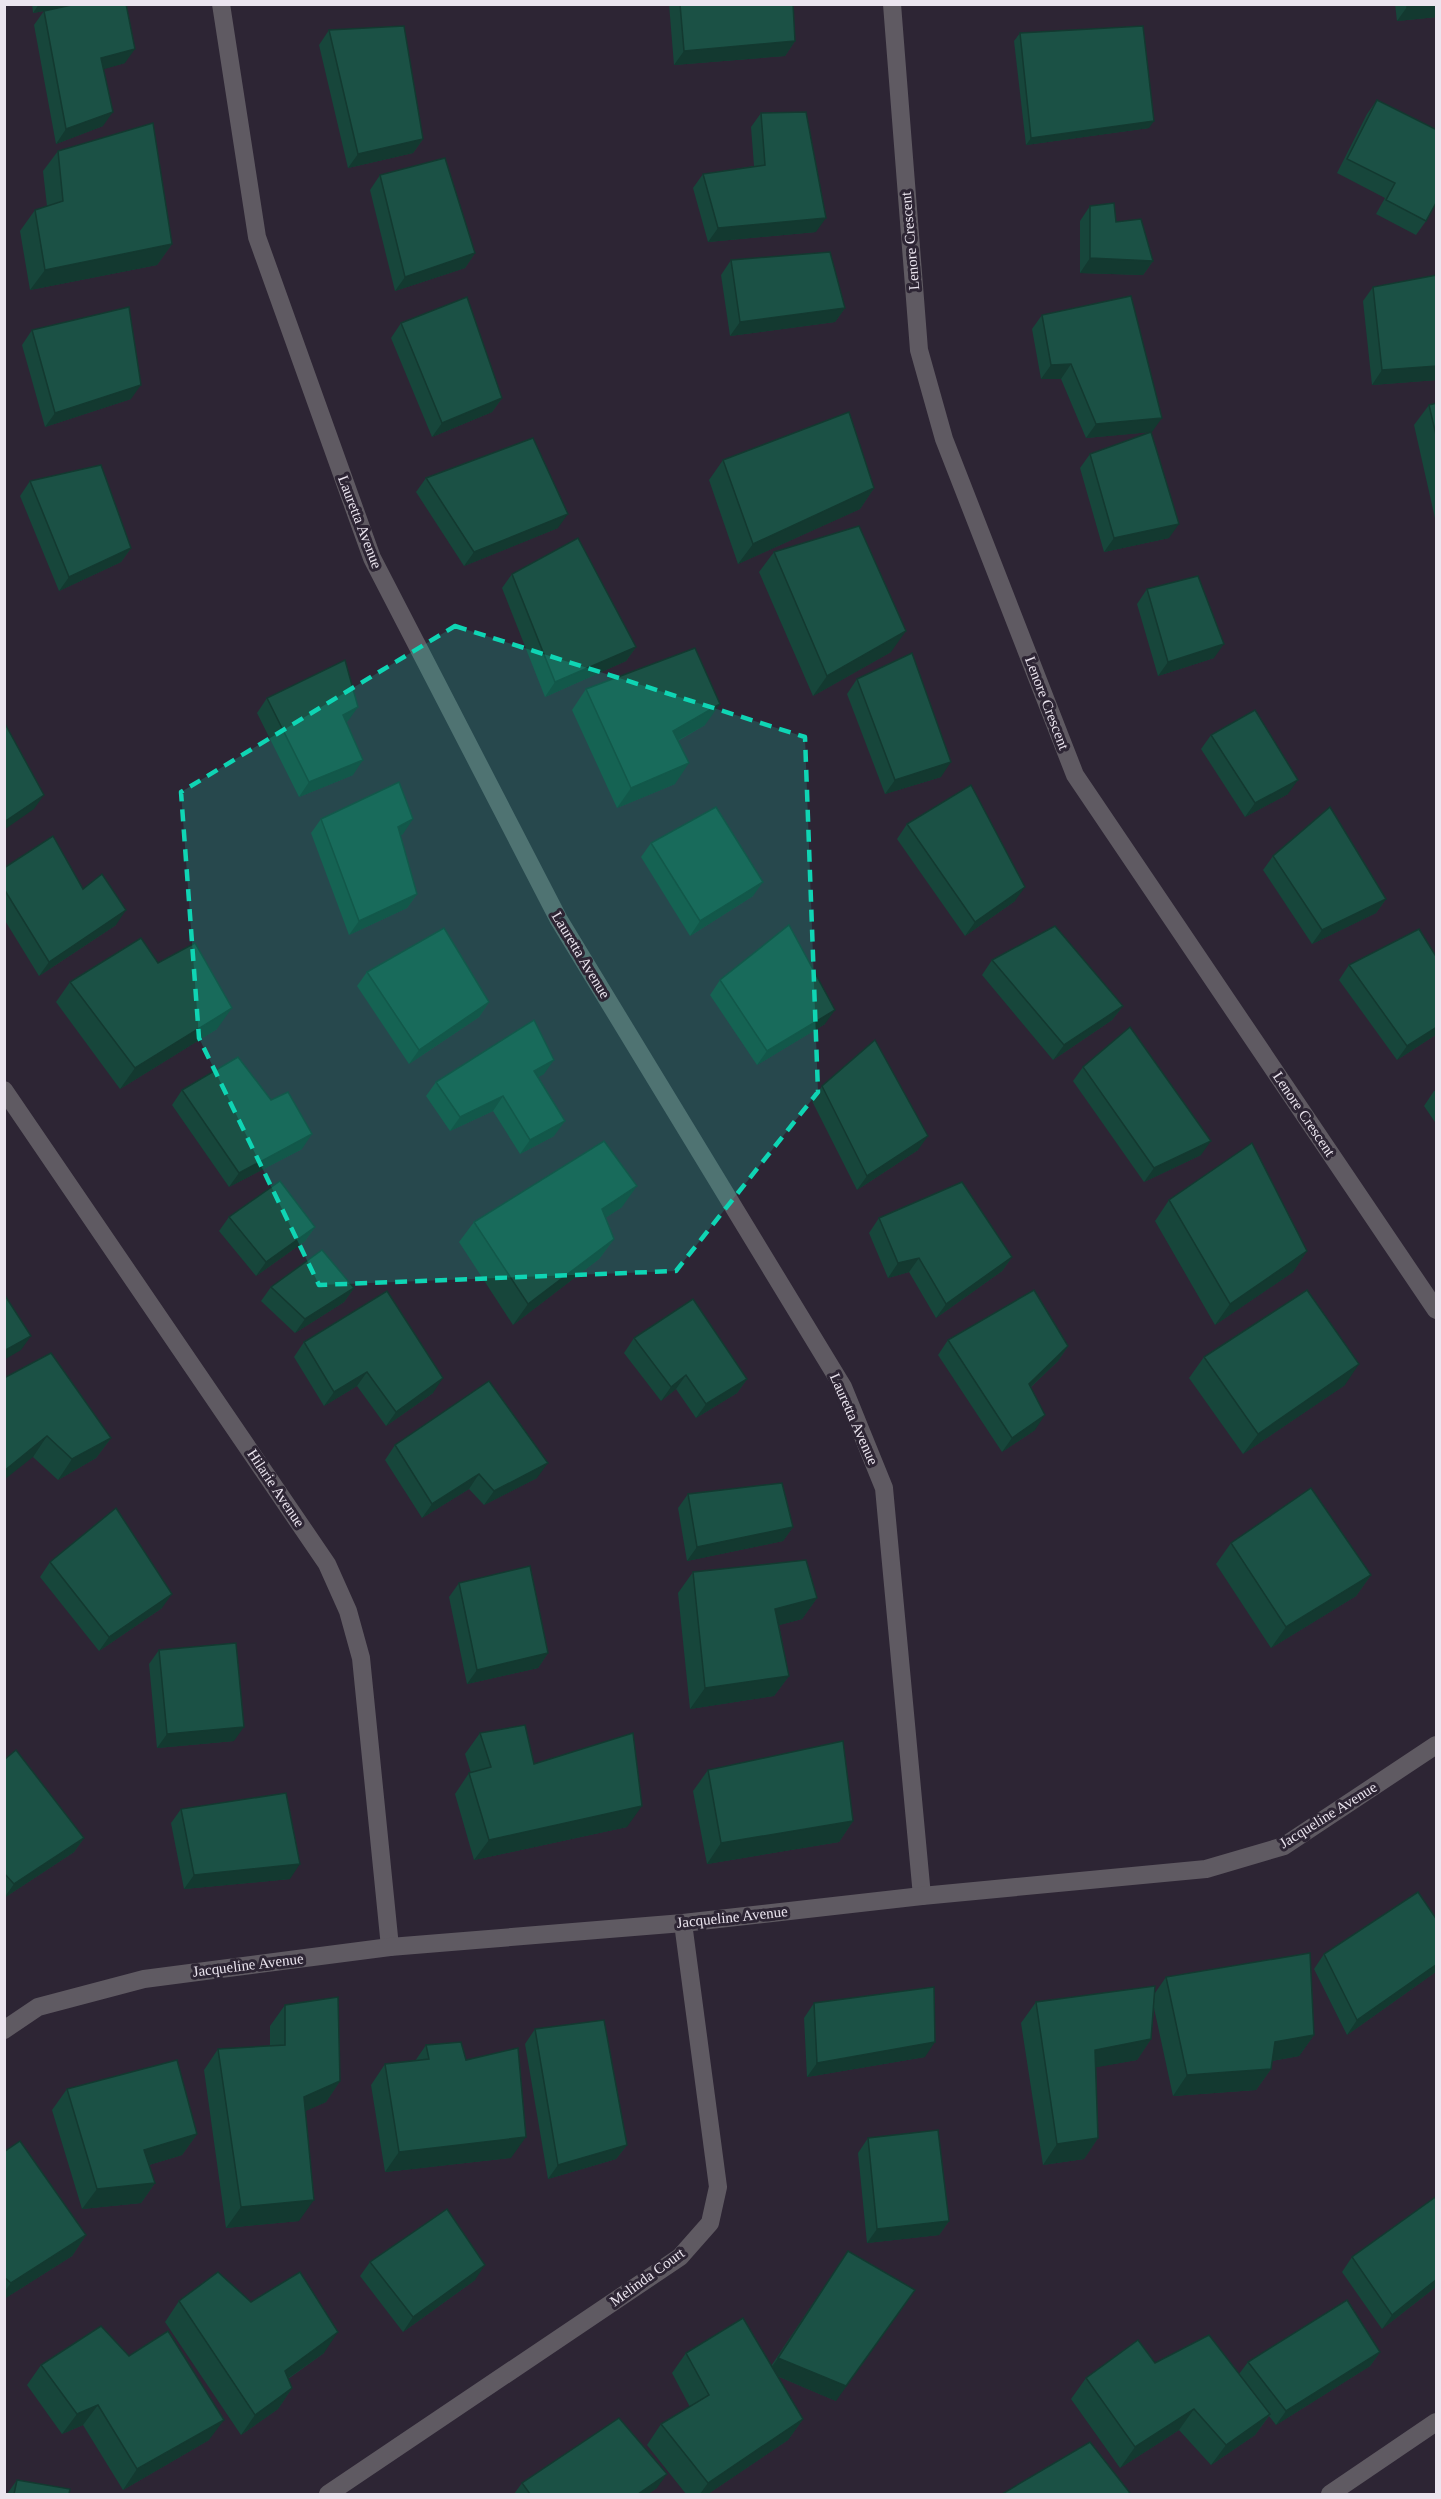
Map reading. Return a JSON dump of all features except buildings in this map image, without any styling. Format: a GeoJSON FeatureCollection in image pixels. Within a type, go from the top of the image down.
{"type":"FeatureCollection","features":[{"type":"Feature","properties":{"kind":"street","name":"Lauretta Avenue"},"geometry":{"type":"LineString","coordinates":[[221,4],[257,237],[372,558],[559,920],[843,1387],[884,1488],[922,1896]]}},
{"type":"Feature","properties":{"kind":"street","name":"Lenore Crescent"},"geometry":{"type":"LineString","coordinates":[[892,4],[919,350],[944,439],[1075,775],[1437,1310]]}},
{"type":"Feature","properties":{"kind":"street","name":"Hilarie Avenue"},"geometry":{"type":"LineString","coordinates":[[4,1090],[327,1564],[348,1611],[361,1658],[390,1947]]}},
{"type":"Feature","properties":{"kind":"street","name":"Jacqueline Avenue"},"geometry":{"type":"LineString","coordinates":[[4,2030],[38,2007],[144,1979],[390,1947],[683,1923],[922,1896],[1206,1869],[1284,1846],[1437,1745]]}},
{"type":"Feature","properties":{"kind":"street","name":"Melinda Court"},"geometry":{"type":"LineString","coordinates":[[328,2494],[680,2257],[710,2223],[718,2187],[683,1923]]}},
{"type":"Feature","properties":{"kind":"street"},"geometry":{"type":"LineString","coordinates":[[1330,2494],[1437,2422]]}},
{"type":"Feature","properties":{"kind":"highlighted area"},"geometry":{"type":"Polygon","coordinates":[[[455,626],[805,737],[818,1092],[676,1271],[319,1285],[199,1038],[181,792],[455,626]]]}}]}
